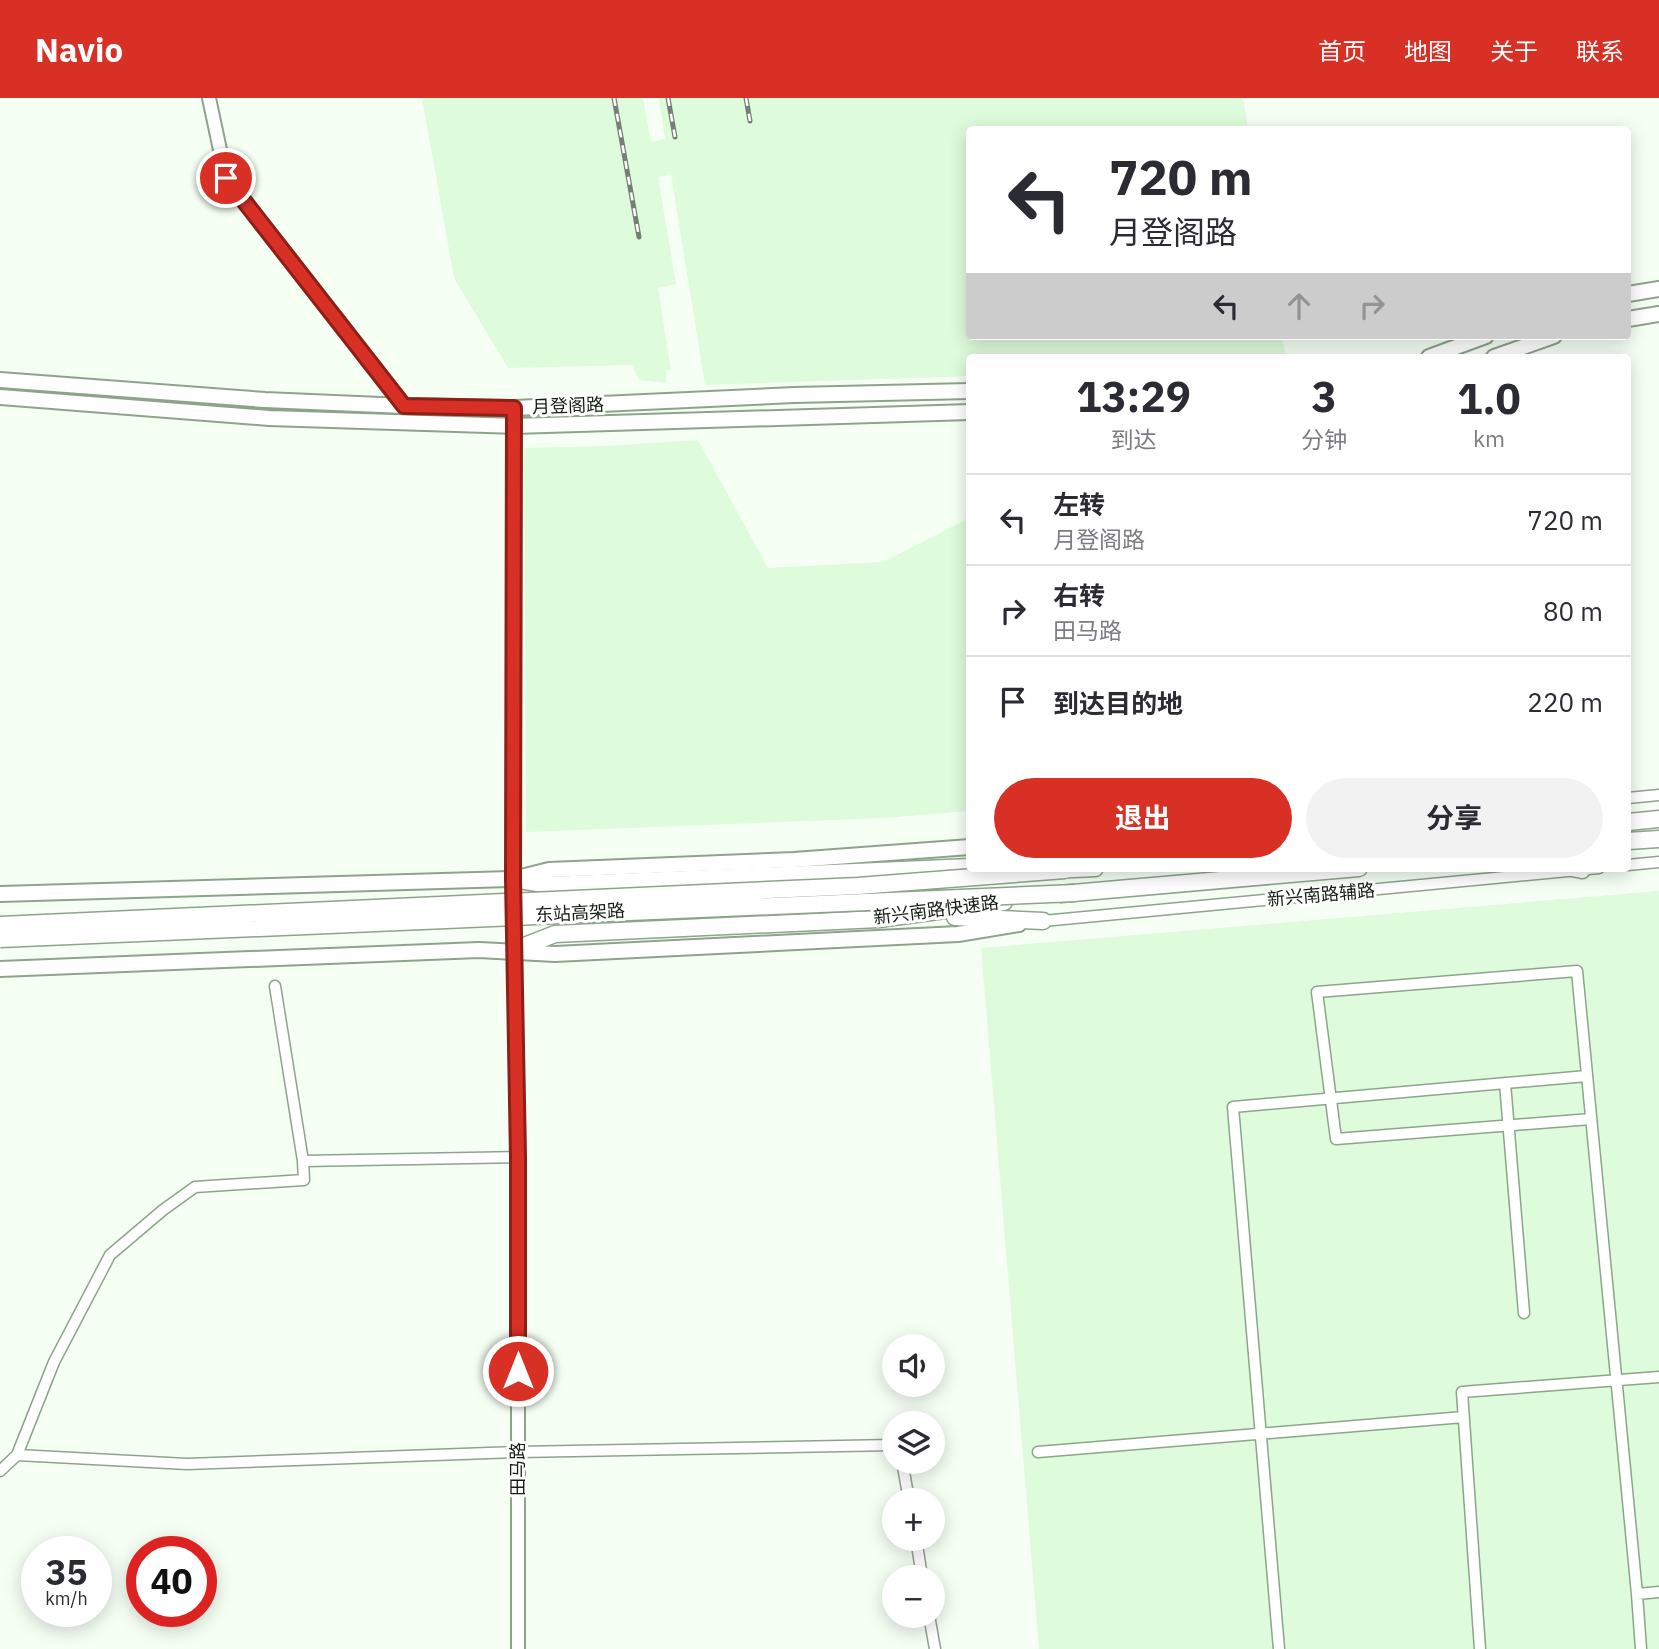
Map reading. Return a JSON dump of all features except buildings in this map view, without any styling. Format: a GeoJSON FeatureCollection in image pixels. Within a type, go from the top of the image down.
{"type":"FeatureCollection","features":[{"type":"Feature","properties":{"kind":"main road"},"geometry":{"type":"LineString","coordinates":[[1631,294],[1659,289]]}},
{"type":"Feature","properties":{"kind":"main road"},"geometry":{"type":"LineString","coordinates":[[1631,318],[1659,314]]}},
{"type":"Feature","properties":{"kind":"main road"},"geometry":{"type":"LineString","coordinates":[[1437,354],[1475,340]]}},
{"type":"Feature","properties":{"kind":"main road"},"geometry":{"type":"LineString","coordinates":[[1503,354],[1543,340]]}},
{"type":"Feature","properties":{"kind":"main road","name":"月登阁路"},"geometry":{"type":"LineString","coordinates":[[0,380],[265,400],[514,408],[966,391]]}},
{"type":"Feature","properties":{"kind":"main road","name":"月登阁路"},"geometry":{"type":"LineString","coordinates":[[0,397],[269,418],[514,426],[966,412]]}},
{"type":"Feature","properties":{"kind":"main road"},"geometry":{"type":"LineString","coordinates":[[1631,822],[1659,819]]}},
{"type":"Feature","properties":{"kind":"main road"},"geometry":{"type":"LineString","coordinates":[[1631,841],[1659,839]]}},
{"type":"Feature","properties":{"kind":"main road"},"geometry":{"type":"LineString","coordinates":[[513,879],[549,870],[794,860],[966,847]]}},
{"type":"Feature","properties":{"kind":"main road"},"geometry":{"type":"LineString","coordinates":[[0,894],[513,879],[550,885],[966,866]]}},
{"type":"Feature","properties":{"kind":"main road","name":"东站高架路"},"geometry":{"type":"LineString","coordinates":[[0,925],[858,886],[1039,872]]}},
{"type":"Feature","properties":{"kind":"main road","name":"新兴南路快速路"},"geometry":{"type":"LineString","coordinates":[[514,950],[555,934],[879,919],[1075,892],[1312,872]]}},
{"type":"Feature","properties":{"kind":"main road","name":"东站高架路"},"geometry":{"type":"LineString","coordinates":[[0,939],[1075,892]]}},
{"type":"Feature","properties":{"kind":"main road"},"geometry":{"type":"LineString","coordinates":[[879,919],[987,917],[1043,920]]}},
{"type":"Feature","properties":{"kind":"main road"},"geometry":{"type":"LineString","coordinates":[[0,969],[514,950],[555,954],[958,934],[1043,920]]}},
{"type":"Feature","properties":{"kind":"street"},"geometry":{"type":"LineString","coordinates":[[209,98],[226,178],[404,406]]}},
{"type":"Feature","properties":{"kind":"street","name":"田马路"},"geometry":{"type":"LineString","coordinates":[[514,408],[513,879],[518,1157],[518,1649]]}},
{"type":"Feature","properties":{"kind":"street"},"geometry":{"type":"LineString","coordinates":[[1631,798],[1659,795]]}},
{"type":"Feature","properties":{"kind":"street"},"geometry":{"type":"LineString","coordinates":[[1631,865],[1659,862]]}},
{"type":"Feature","properties":{"kind":"street","name":"新兴南路辅路"},"geometry":{"type":"LineString","coordinates":[[1043,920],[1546,872]]}},
{"type":"Feature","properties":{"kind":"street"},"geometry":{"type":"LineString","coordinates":[[1591,1119],[1336,1139],[1317,992],[1577,971],[1637,1594],[1641,1649]]}},
{"type":"Feature","properties":{"kind":"street"},"geometry":{"type":"LineString","coordinates":[[0,1471],[17,1455],[54,1362],[110,1255],[195,1187],[304,1180],[275,986]]}},
{"type":"Feature","properties":{"kind":"street"},"geometry":{"type":"LineString","coordinates":[[1279,1649],[1233,1107],[1587,1076]]}},
{"type":"Feature","properties":{"kind":"street"},"geometry":{"type":"LineString","coordinates":[[1505,1083],[1524,1313]]}},
{"type":"Feature","properties":{"kind":"street"},"geometry":{"type":"LineString","coordinates":[[303,1161],[518,1157]]}},
{"type":"Feature","properties":{"kind":"street"},"geometry":{"type":"LineString","coordinates":[[1480,1649],[1462,1392],[1659,1377]]}},
{"type":"Feature","properties":{"kind":"street"},"geometry":{"type":"LineString","coordinates":[[1038,1451],[1464,1418]]}},
{"type":"Feature","properties":{"kind":"street"},"geometry":{"type":"LineString","coordinates":[[17,1455],[187,1464],[518,1452],[882,1445]]}},
{"type":"Feature","properties":{"kind":"street"},"geometry":{"type":"LineString","coordinates":[[1637,1594],[1659,1592]]}},
{"type":"Feature","properties":{"kind":"street"},"geometry":{"type":"LineString","coordinates":[[931,1628],[935,1649]]}},
{"type":"Feature","properties":{"kind":"shaded area"},"geometry":{"type":"Polygon","coordinates":[[[422,98],[643,98],[651,142],[665,139],[659,98],[1243,98],[1248,126],[966,126],[966,340],[1283,340],[1285,354],[966,354],[966,376],[705,385],[671,174],[658,177],[676,284],[658,288],[671,370],[666,370],[666,383],[639,380],[632,365],[508,368],[454,278],[422,98]]]}},
{"type":"Feature","properties":{"kind":"shaded area"},"geometry":{"type":"Polygon","coordinates":[[[698,440],[768,568],[883,562],[966,520],[966,811],[884,818],[526,832],[524,448],[698,440]]]}},
{"type":"Feature","properties":{"kind":"shaded area"},"geometry":{"type":"Polygon","coordinates":[[[1659,891],[1659,1649],[1039,1649],[981,948],[1659,891]]]}},
{"type":"Feature","properties":{"kind":"railway"},"geometry":{"type":"LineString","coordinates":[[614,98],[639,237]]}},
{"type":"Feature","properties":{"kind":"railway"},"geometry":{"type":"LineString","coordinates":[[668,98],[675,137]]}},
{"type":"Feature","properties":{"kind":"railway"},"geometry":{"type":"LineString","coordinates":[[746,98],[750,121]]}},
{"type":"Feature","properties":{"kind":"route"},"geometry":{"type":"LineString","coordinates":[[226,178],[404,406],[514,408],[513,879],[518,1157],[518,1371]]}}]}
